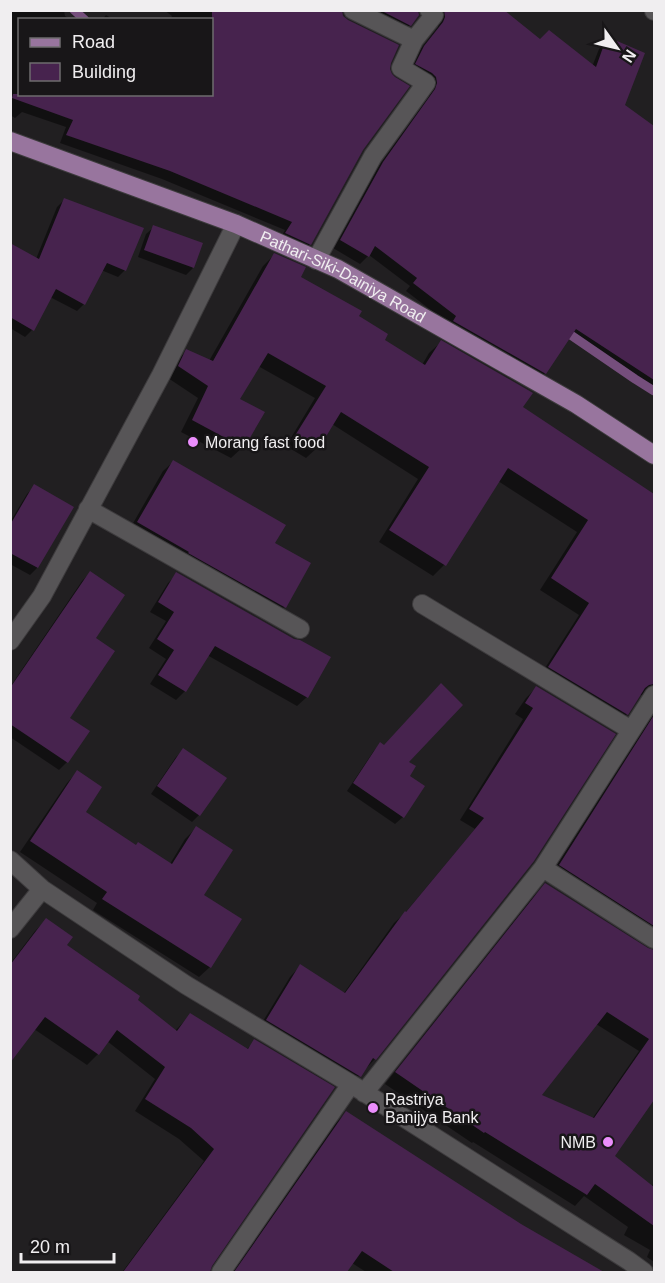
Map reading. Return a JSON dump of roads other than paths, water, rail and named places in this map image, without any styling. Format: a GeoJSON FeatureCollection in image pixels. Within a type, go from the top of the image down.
{"type":"FeatureCollection","features":[{"type":"Feature","properties":{"kind":"main road","name":"Pathari-Siki-Dainiya Road"},"geometry":{"type":"LineString","coordinates":[[10,141],[236,224],[338,269],[576,404],[654,455]]}},
{"type":"Feature","properties":{"kind":"street"},"geometry":{"type":"LineString","coordinates":[[353,10],[414,40]]}},
{"type":"Feature","properties":{"kind":"street"},"geometry":{"type":"LineString","coordinates":[[316,260],[373,156],[426,83],[401,68],[414,40],[434,15],[429,10]]}},
{"type":"Feature","properties":{"kind":"street"},"geometry":{"type":"LineString","coordinates":[[10,641],[42,596],[161,375],[236,224]]}},
{"type":"Feature","properties":{"kind":"street"},"geometry":{"type":"LineString","coordinates":[[88,509],[300,629]]}},
{"type":"Feature","properties":{"kind":"street"},"geometry":{"type":"LineString","coordinates":[[422,604],[631,730]]}},
{"type":"Feature","properties":{"kind":"street"},"geometry":{"type":"LineString","coordinates":[[221,1272],[358,1089],[543,868],[654,695]]}},
{"type":"Feature","properties":{"kind":"street"},"geometry":{"type":"LineString","coordinates":[[10,860],[42,888],[186,984],[358,1089],[644,1272]]}},
{"type":"Feature","properties":{"kind":"street"},"geometry":{"type":"LineString","coordinates":[[543,868],[654,939]]}},
{"type":"Feature","properties":{"kind":"street"},"geometry":{"type":"LineString","coordinates":[[10,929],[42,888]]}},
{"type":"Feature","properties":{"kind":"waterway"},"geometry":{"type":"LineString","coordinates":[[74,10],[83,18]]}},
{"type":"Feature","properties":{"kind":"waterway"},"geometry":{"type":"LineString","coordinates":[[562,329],[654,391]]}},
{"type":"Feature","properties":{"kind":"place","name":"Morang fast food"},"geometry":{"type":"Point","coordinates":[193,442]}},
{"type":"Feature","properties":{"kind":"place","name":"Rastriya Banijya Bank"},"geometry":{"type":"Point","coordinates":[373,1108]}},
{"type":"Feature","properties":{"kind":"place","name":"NMB"},"geometry":{"type":"Point","coordinates":[608,1142]}}]}
